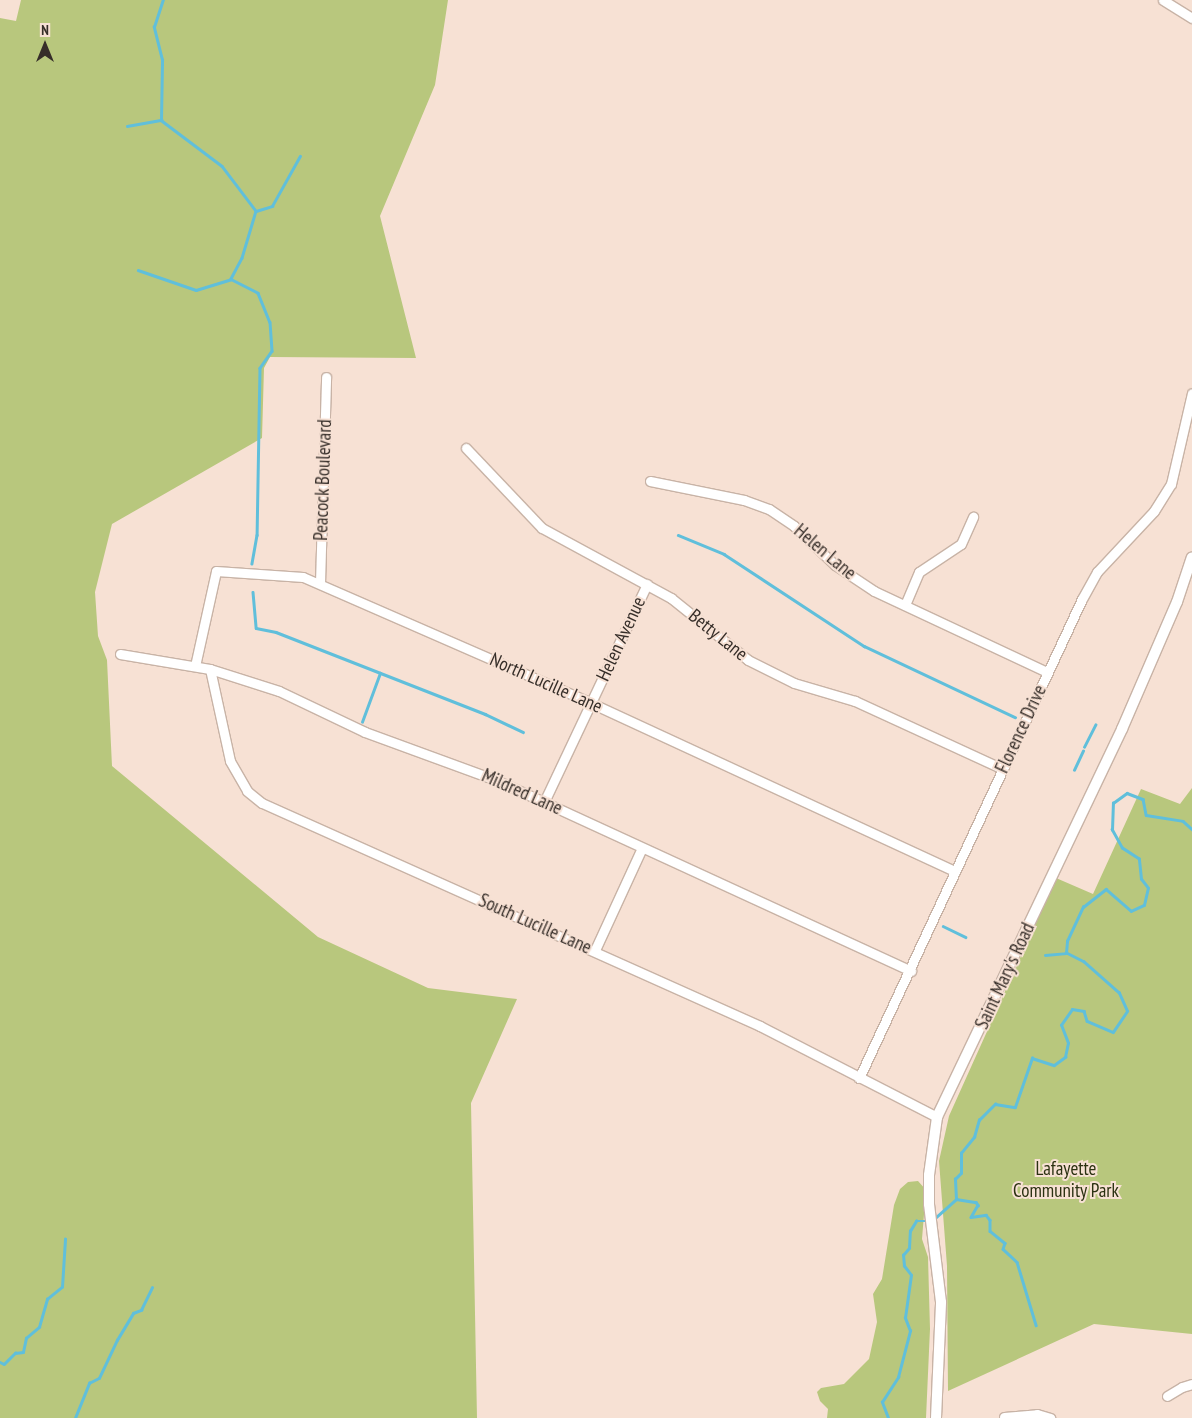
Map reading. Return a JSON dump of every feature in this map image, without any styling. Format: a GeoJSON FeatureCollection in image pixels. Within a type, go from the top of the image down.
{"type":"FeatureCollection","features":[{"type":"Feature","properties":{"kind":"street"},"geometry":{"type":"LineString","coordinates":[[1163,0],[1192,18]]}},
{"type":"Feature","properties":{"kind":"street","name":"Peacock Boulevard"},"geometry":{"type":"LineString","coordinates":[[320,583],[326,378]]}},
{"type":"Feature","properties":{"kind":"street","name":"Florence Drive"},"geometry":{"type":"LineString","coordinates":[[859,1078],[1047,672],[1097,572],[1164,499],[1177,467],[1192,393]]}},
{"type":"Feature","properties":{"kind":"street","name":"Betty Lane"},"geometry":{"type":"LineString","coordinates":[[466,448],[542,528],[647,584],[680,604],[739,654],[770,672],[855,701],[1003,769]]}},
{"type":"Feature","properties":{"kind":"street","name":"Helen Lane"},"geometry":{"type":"LineString","coordinates":[[650,481],[744,500],[769,509],[794,526],[845,573],[905,605],[1047,672]]}},
{"type":"Feature","properties":{"kind":"street"},"geometry":{"type":"LineString","coordinates":[[905,605],[919,572],[961,544],[973,516]]}},
{"type":"Feature","properties":{"kind":"street","name":"Saint Mary's Road"},"geometry":{"type":"LineString","coordinates":[[936,1418],[941,1302],[929,1204],[930,1153],[937,1117],[1122,729],[1177,602],[1192,558]]}},
{"type":"Feature","properties":{"kind":"street","name":"North Lucille Lane"},"geometry":{"type":"LineString","coordinates":[[195,666],[216,571],[297,576],[320,583],[591,703],[955,871]]}},
{"type":"Feature","properties":{"kind":"street","name":"Helen Avenue"},"geometry":{"type":"LineString","coordinates":[[544,802],[647,584]]}},
{"type":"Feature","properties":{"kind":"street","name":"Mildred Lane"},"geometry":{"type":"LineString","coordinates":[[120,654],[195,666],[279,691],[365,732],[471,770],[544,802],[910,971]]}},
{"type":"Feature","properties":{"kind":"street","name":"South Lucille Lane"},"geometry":{"type":"LineString","coordinates":[[210,670],[230,760],[240,782],[253,797],[596,950],[760,1026],[937,1117]]}},
{"type":"Feature","properties":{"kind":"street"},"geometry":{"type":"LineString","coordinates":[[596,950],[642,848]]}},
{"type":"Feature","properties":{"kind":"street"},"geometry":{"type":"LineString","coordinates":[[1167,1396],[1182,1386],[1192,1384]]}},
{"type":"Feature","properties":{"kind":"street"},"geometry":{"type":"LineString","coordinates":[[1004,1418],[1037,1414],[1050,1418]]}},
{"type":"Feature","properties":{"kind":"green space"},"geometry":{"type":"Polygon","coordinates":[[[21,0],[448,0],[435,85],[380,216],[416,358],[270,357],[264,368],[262,438],[112,524],[95,592],[98,636],[107,660],[112,766],[318,937],[428,988],[517,999],[471,1103],[477,1418],[0,1418],[0,18],[16,21],[21,0]]]}},
{"type":"Feature","properties":{"kind":"green space","name":"Lafayette Community Park"},"geometry":{"type":"Polygon","coordinates":[[[1192,788],[1192,1334],[1094,1324],[948,1391],[947,1266],[939,1161],[949,1116],[1056,878],[1093,894],[1141,789],[1180,804],[1192,788]]]}},
{"type":"Feature","properties":{"kind":"green space"},"geometry":{"type":"Polygon","coordinates":[[[918,1181],[926,1190],[922,1239],[928,1257],[930,1329],[926,1418],[827,1418],[828,1409],[820,1401],[817,1392],[821,1388],[844,1384],[869,1359],[877,1322],[873,1294],[882,1279],[894,1205],[900,1189],[908,1182],[918,1181]]]}},
{"type":"Feature","properties":{"kind":"waterway"},"geometry":{"type":"LineString","coordinates":[[161,120],[162,60],[154,27],[163,0]]}},
{"type":"Feature","properties":{"kind":"waterway"},"geometry":{"type":"LineString","coordinates":[[127,126],[161,120],[222,166],[256,211],[242,258],[231,279]]}},
{"type":"Feature","properties":{"kind":"waterway"},"geometry":{"type":"LineString","coordinates":[[256,211],[272,206],[300,156]]}},
{"type":"Feature","properties":{"kind":"waterway"},"geometry":{"type":"LineString","coordinates":[[138,270],[196,290],[231,279],[258,293],[270,322],[272,351],[260,368],[257,535],[252,564]]}},
{"type":"Feature","properties":{"kind":"waterway"},"geometry":{"type":"LineString","coordinates":[[678,535],[724,554],[864,646],[1015,717]]}},
{"type":"Feature","properties":{"kind":"waterway"},"geometry":{"type":"LineString","coordinates":[[253,592],[256,628],[276,632],[485,714],[523,732]]}},
{"type":"Feature","properties":{"kind":"waterway"},"geometry":{"type":"LineString","coordinates":[[362,722],[380,673]]}},
{"type":"Feature","properties":{"kind":"waterway"},"geometry":{"type":"LineString","coordinates":[[1084,747],[1095,725]]}},
{"type":"Feature","properties":{"kind":"waterway"},"geometry":{"type":"LineString","coordinates":[[1074,770],[1083,751]]}},
{"type":"Feature","properties":{"kind":"waterway"},"geometry":{"type":"LineString","coordinates":[[934,1219],[956,1199],[955,1179],[961,1173],[961,1153],[974,1137],[979,1120],[995,1104],[1015,1107],[1032,1058],[1054,1065],[1065,1057],[1068,1043],[1061,1025],[1072,1009],[1084,1011],[1087,1021],[1113,1032],[1127,1011],[1119,993],[1084,962],[1066,953],[1067,941],[1083,907],[1106,889],[1131,911],[1144,905],[1148,888],[1141,879],[1139,859],[1122,848],[1112,830],[1113,803],[1127,793],[1143,799],[1146,815],[1183,821],[1192,829]]}},
{"type":"Feature","properties":{"kind":"waterway"},"geometry":{"type":"LineString","coordinates":[[943,926],[966,937]]}},
{"type":"Feature","properties":{"kind":"waterway"},"geometry":{"type":"LineString","coordinates":[[1045,955],[1066,953]]}},
{"type":"Feature","properties":{"kind":"waterway"},"geometry":{"type":"LineString","coordinates":[[956,1199],[976,1202],[978,1205],[971,1217],[986,1215],[990,1220],[990,1231],[1005,1243],[1003,1249],[1017,1262],[1036,1325]]}},
{"type":"Feature","properties":{"kind":"waterway"},"geometry":{"type":"LineString","coordinates":[[888,1418],[882,1402],[898,1377],[910,1331],[905,1318],[911,1275],[904,1266],[903,1255],[909,1248],[910,1231],[916,1221],[929,1221]]}},
{"type":"Feature","properties":{"kind":"waterway"},"geometry":{"type":"LineString","coordinates":[[0,1362],[4,1364],[15,1353],[23,1352],[26,1338],[39,1327],[47,1299],[62,1287],[65,1239]]}},
{"type":"Feature","properties":{"kind":"waterway"},"geometry":{"type":"LineString","coordinates":[[75,1418],[89,1383],[99,1378],[117,1340],[133,1313],[141,1310],[152,1287]]}}]}
